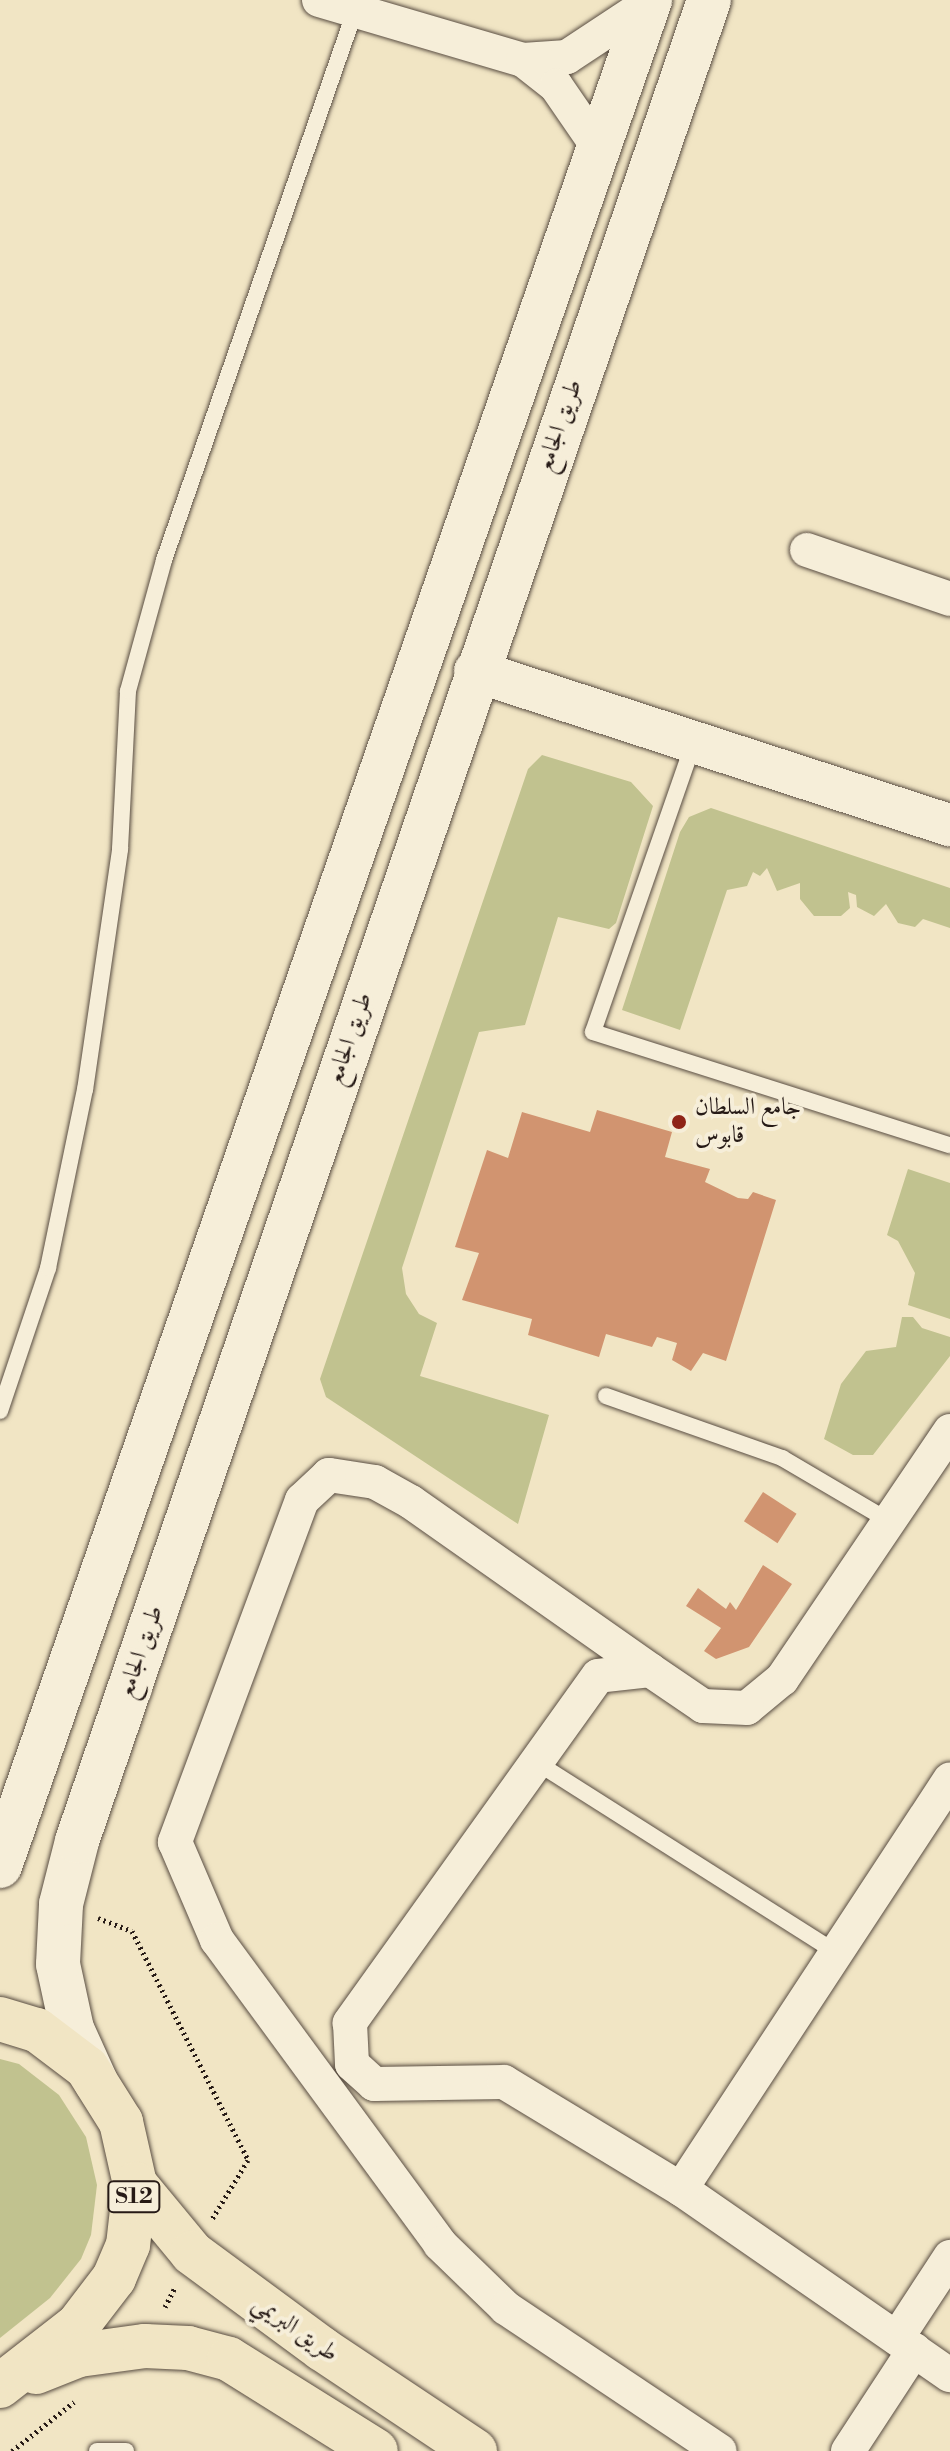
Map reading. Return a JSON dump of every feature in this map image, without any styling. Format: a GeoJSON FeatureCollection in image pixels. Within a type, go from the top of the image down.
{"type":"FeatureCollection","features":[{"type":"Feature","properties":{"kind":"main road","name":"طريق الجامع"},"geometry":{"type":"LineString","coordinates":[[97,2084],[72,2029],[58,1964],[61,1904],[82,1826],[475,671],[709,0]]}},
{"type":"Feature","properties":{"kind":"main road"},"geometry":{"type":"LineString","coordinates":[[0,1866],[650,1]]}},
{"type":"Feature","properties":{"kind":"main road","name":"S12"},"geometry":{"type":"LineString","coordinates":[[0,2019],[37,2030],[87,2068],[121,2122],[135,2184],[128,2245],[114,2278],[78,2325],[0,2386]]}},
{"type":"Feature","properties":{"kind":"main road","name":"طريق البريمي"},"geometry":{"type":"LineString","coordinates":[[135,2184],[192,2253],[322,2349],[475,2451]]}},
{"type":"Feature","properties":{"kind":"main road","name":"S12"},"geometry":{"type":"LineString","coordinates":[[0,2386],[79,2355],[145,2346],[188,2348],[229,2359],[376,2451]]}},
{"type":"Feature","properties":{"kind":"street"},"geometry":{"type":"LineString","coordinates":[[319,0],[357,6],[523,60],[556,86],[598,147]]}},
{"type":"Feature","properties":{"kind":"street"},"geometry":{"type":"LineString","coordinates":[[523,60],[567,57],[650,1]]}},
{"type":"Feature","properties":{"kind":"street"},"geometry":{"type":"LineString","coordinates":[[807,550],[950,599]]}},
{"type":"Feature","properties":{"kind":"street"},"geometry":{"type":"LineString","coordinates":[[475,671],[950,825]]}},
{"type":"Feature","properties":{"kind":"street"},"geometry":{"type":"LineString","coordinates":[[720,2451],[506,2308],[440,2244],[338,2074],[217,1940],[175,1842],[302,1500],[329,1475],[375,1482],[411,1502],[703,1706],[747,1708],[782,1679],[950,1431]]}},
{"type":"Feature","properties":{"kind":"street"},"geometry":{"type":"LineString","coordinates":[[338,2074],[350,2023],[598,1676],[650,1670]]}},
{"type":"Feature","properties":{"kind":"street"},"geometry":{"type":"LineString","coordinates":[[681,2189],[950,1780]]}},
{"type":"Feature","properties":{"kind":"street"},"geometry":{"type":"LineString","coordinates":[[338,2074],[374,2084],[504,2082],[681,2189],[950,2375]]}},
{"type":"Feature","properties":{"kind":"street"},"geometry":{"type":"LineString","coordinates":[[848,2451],[950,2257]]}},
{"type":"Feature","properties":{"kind":"lane"},"geometry":{"type":"LineString","coordinates":[[0,1411],[48,1268],[85,1090],[120,849],[128,691],[164,560],[357,6]]}},
{"type":"Feature","properties":{"kind":"lane"},"geometry":{"type":"LineString","coordinates":[[694,742],[593,1032],[950,1145]]}},
{"type":"Feature","properties":{"kind":"lane"},"geometry":{"type":"LineString","coordinates":[[606,1396],[782,1458],[889,1521]]}},
{"type":"Feature","properties":{"kind":"lane"},"geometry":{"type":"LineString","coordinates":[[536,1762],[835,1952]]}},
{"type":"Feature","properties":{"kind":"lane"},"geometry":{"type":"LineString","coordinates":[[97,2451],[126,2451]]}},
{"type":"Feature","properties":{"kind":"path"},"geometry":{"type":"LineString","coordinates":[[61,1904],[132,1931],[248,2160],[192,2253],[145,2346]]}},
{"type":"Feature","properties":{"kind":"green space"},"geometry":{"type":"Polygon","coordinates":[[[542,755],[631,782],[653,806],[616,923],[609,929],[558,917],[525,1025],[479,1032],[402,1268],[406,1294],[419,1314],[437,1323],[420,1376],[549,1415],[518,1524],[326,1397],[320,1379],[528,769],[542,755]]]}},
{"type":"Feature","properties":{"kind":"green space"},"geometry":{"type":"Polygon","coordinates":[[[711,808],[950,888],[950,928],[923,919],[915,927],[898,923],[886,904],[874,916],[857,907],[856,895],[848,892],[850,908],[841,916],[814,916],[800,899],[800,883],[777,891],[767,868],[760,876],[753,872],[747,886],[727,890],[680,1030],[622,1010],[680,832],[689,817],[711,808]]]}},
{"type":"Feature","properties":{"kind":"green space"},"geometry":{"type":"Polygon","coordinates":[[[908,1169],[950,1183],[950,1319],[908,1305],[915,1273],[898,1241],[887,1235],[908,1169]]]}},
{"type":"Feature","properties":{"kind":"green space"},"geometry":{"type":"Polygon","coordinates":[[[902,1317],[913,1317],[922,1328],[950,1337],[950,1356],[873,1455],[853,1455],[824,1439],[841,1384],[866,1351],[896,1347],[902,1317]]]}},
{"type":"Feature","properties":{"kind":"green space"},"geometry":{"type":"Polygon","coordinates":[[[0,2059],[19,2064],[59,2095],[86,2137],[97,2185],[91,2235],[81,2259],[50,2298],[0,2338],[0,2059]]]}},
{"type":"Feature","properties":{"kind":"building"},"geometry":{"type":"Polygon","coordinates":[[[597,1110],[672,1132],[665,1157],[710,1169],[705,1182],[738,1198],[748,1199],[753,1192],[776,1200],[726,1361],[703,1353],[691,1371],[672,1360],[677,1343],[657,1337],[652,1347],[606,1334],[599,1357],[528,1335],[532,1319],[462,1300],[479,1253],[455,1247],[487,1150],[508,1158],[522,1112],[590,1132],[597,1110]]]}},
{"type":"Feature","properties":{"kind":"building"},"geometry":{"type":"Polygon","coordinates":[[[763,1492],[797,1514],[777,1543],[744,1521],[763,1492]]]}},
{"type":"Feature","properties":{"kind":"building"},"geometry":{"type":"Polygon","coordinates":[[[763,1565],[792,1584],[749,1647],[716,1659],[704,1651],[721,1628],[686,1606],[698,1588],[726,1609],[730,1602],[736,1610],[763,1565]]]}},
{"type":"Feature","properties":{"kind":"place","name":"جامع السلطان قابوس"},"geometry":{"type":"Point","coordinates":[679,1122]}}]}
